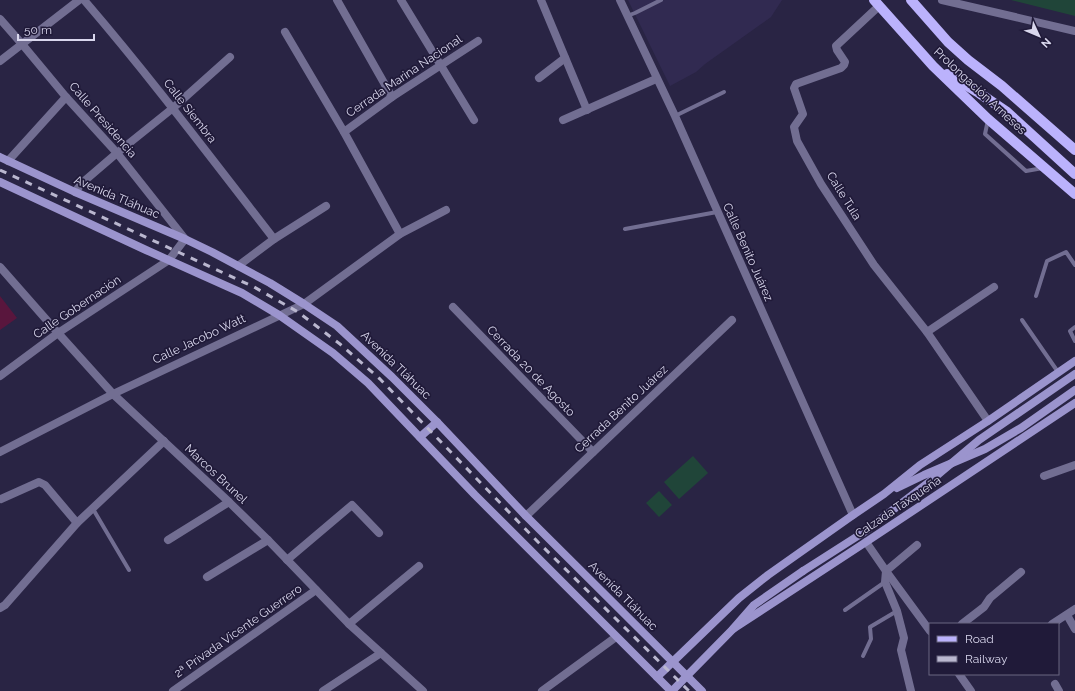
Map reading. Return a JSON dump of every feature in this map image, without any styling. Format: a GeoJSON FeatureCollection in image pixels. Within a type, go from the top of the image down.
{"type":"FeatureCollection","features":[{"type":"Feature","properties":{"kind":"main road","name":"Prolongación Arneses"},"geometry":{"type":"LineString","coordinates":[[911,0],[948,42],[968,60],[1002,86],[1075,150]]}},
{"type":"Feature","properties":{"kind":"main road","name":"Prolongación Arneses"},"geometry":{"type":"LineString","coordinates":[[876,3],[933,66],[988,119],[1075,194]]}},
{"type":"Feature","properties":{"kind":"main road"},"geometry":{"type":"LineString","coordinates":[[933,66],[980,93],[1007,112],[1075,174]]}},
{"type":"Feature","properties":{"kind":"main road","name":"Avenida Tláhuac"},"geometry":{"type":"LineString","coordinates":[[4,159],[185,239],[270,283],[337,326],[392,377],[526,516],[702,691]]}},
{"type":"Feature","properties":{"kind":"main road"},"geometry":{"type":"LineString","coordinates":[[0,182],[242,293],[279,315],[333,353],[368,383],[481,501],[671,691]]}},
{"type":"Feature","properties":{"kind":"main road","name":"Calzada Taxqueña"},"geometry":{"type":"LineString","coordinates":[[657,677],[739,598],[768,575],[884,494],[920,465],[988,421],[1075,361]]}},
{"type":"Feature","properties":{"kind":"main road","name":"Calzada Taxqueña"},"geometry":{"type":"LineString","coordinates":[[671,691],[732,629],[754,604],[864,532],[928,483],[979,440],[1075,374]]}},
{"type":"Feature","properties":{"kind":"main road","name":"Calzada Taxqueña"},"geometry":{"type":"LineString","coordinates":[[884,494],[924,474],[986,450],[1021,428],[1075,390]]}},
{"type":"Feature","properties":{"kind":"main road","name":"Calzada Taxqueña"},"geometry":{"type":"LineString","coordinates":[[732,629],[1075,403]]}},
{"type":"Feature","properties":{"kind":"main road"},"geometry":{"type":"LineString","coordinates":[[420,437],[437,422]]}},
{"type":"Feature","properties":{"kind":"street"},"geometry":{"type":"LineString","coordinates":[[0,61],[79,0]]}},
{"type":"Feature","properties":{"kind":"street","name":"Calle Siembra"},"geometry":{"type":"LineString","coordinates":[[84,0],[173,108],[274,239]]}},
{"type":"Feature","properties":{"kind":"street"},"geometry":{"type":"LineString","coordinates":[[337,0],[392,97]]}},
{"type":"Feature","properties":{"kind":"street"},"geometry":{"type":"LineString","coordinates":[[401,0],[474,120]]}},
{"type":"Feature","properties":{"kind":"street"},"geometry":{"type":"LineString","coordinates":[[542,0],[587,110]]}},
{"type":"Feature","properties":{"kind":"street","name":"Calle Benito Juárez"},"geometry":{"type":"LineString","coordinates":[[620,0],[674,116],[853,515]]}},
{"type":"Feature","properties":{"kind":"street"},"geometry":{"type":"LineString","coordinates":[[942,0],[1075,31]]}},
{"type":"Feature","properties":{"kind":"street","name":"Calle Tula"},"geometry":{"type":"LineString","coordinates":[[876,3],[836,46],[836,50],[845,62],[844,65],[841,68],[796,84],[794,88],[803,114],[794,127],[797,141],[821,184],[870,259],[927,332],[988,421]]}},
{"type":"Feature","properties":{"kind":"street","name":"Calle Presidencia"},"geometry":{"type":"LineString","coordinates":[[0,19],[66,97],[117,153],[185,239]]}},
{"type":"Feature","properties":{"kind":"street"},"geometry":{"type":"LineString","coordinates":[[285,32],[344,132],[400,234]]}},
{"type":"Feature","properties":{"kind":"street","name":"Cerrada Marina Nacional"},"geometry":{"type":"LineString","coordinates":[[344,132],[392,97],[478,41]]}},
{"type":"Feature","properties":{"kind":"street"},"geometry":{"type":"LineString","coordinates":[[76,192],[82,183],[173,108],[230,57]]}},
{"type":"Feature","properties":{"kind":"street"},"geometry":{"type":"LineString","coordinates":[[539,78],[566,58]]}},
{"type":"Feature","properties":{"kind":"street"},"geometry":{"type":"LineString","coordinates":[[563,120],[656,79]]}},
{"type":"Feature","properties":{"kind":"street"},"geometry":{"type":"LineString","coordinates":[[4,159],[66,97]]}},
{"type":"Feature","properties":{"kind":"street"},"geometry":{"type":"LineString","coordinates":[[238,266],[274,239],[326,206]]}},
{"type":"Feature","properties":{"kind":"street","name":"Calle Jacobo Watt"},"geometry":{"type":"LineString","coordinates":[[0,452],[113,394],[304,304],[400,234],[446,210]]}},
{"type":"Feature","properties":{"kind":"street","name":"Calle Gobernación"},"geometry":{"type":"LineString","coordinates":[[0,376],[58,333],[169,260],[185,239]]}},
{"type":"Feature","properties":{"kind":"street","name":"Marcos Brunel"},"geometry":{"type":"LineString","coordinates":[[0,267],[113,394],[268,540],[349,624],[424,691]]}},
{"type":"Feature","properties":{"kind":"street"},"geometry":{"type":"LineString","coordinates":[[927,332],[994,287]]}},
{"type":"Feature","properties":{"kind":"street","name":"Cerrada 20 de Agosto"},"geometry":{"type":"LineString","coordinates":[[452,307],[593,452]]}},
{"type":"Feature","properties":{"kind":"street","name":"Cerrada Benito Juárez"},"geometry":{"type":"LineString","coordinates":[[526,516],[732,320]]}},
{"type":"Feature","properties":{"kind":"street"},"geometry":{"type":"LineString","coordinates":[[0,608],[5,605],[77,523],[164,441]]}},
{"type":"Feature","properties":{"kind":"street"},"geometry":{"type":"LineString","coordinates":[[1044,476],[1075,465]]}},
{"type":"Feature","properties":{"kind":"street"},"geometry":{"type":"LineString","coordinates":[[1,499],[38,482],[45,485],[77,523]]}},
{"type":"Feature","properties":{"kind":"street"},"geometry":{"type":"LineString","coordinates":[[168,540],[229,502]]}},
{"type":"Feature","properties":{"kind":"street"},"geometry":{"type":"LineString","coordinates":[[287,560],[352,505],[379,533]]}},
{"type":"Feature","properties":{"kind":"street"},"geometry":{"type":"LineString","coordinates":[[207,577],[268,540]]}},
{"type":"Feature","properties":{"kind":"street"},"geometry":{"type":"LineString","coordinates":[[866,542],[929,630]]}},
{"type":"Feature","properties":{"kind":"street"},"geometry":{"type":"LineString","coordinates":[[911,691],[900,650],[904,638],[885,582],[886,571],[917,545]]}},
{"type":"Feature","properties":{"kind":"street"},"geometry":{"type":"LineString","coordinates":[[349,624],[419,566]]}},
{"type":"Feature","properties":{"kind":"street"},"geometry":{"type":"LineString","coordinates":[[963,623],[984,607],[990,598],[1021,572]]}},
{"type":"Feature","properties":{"kind":"street","name":"2ª Privada Vicente Guerrero"},"geometry":{"type":"LineString","coordinates":[[172,691],[316,590]]}},
{"type":"Feature","properties":{"kind":"street"},"geometry":{"type":"LineString","coordinates":[[1054,623],[1075,609]]}},
{"type":"Feature","properties":{"kind":"street"},"geometry":{"type":"LineString","coordinates":[[1067,615],[1075,629]]}},
{"type":"Feature","properties":{"kind":"street"},"geometry":{"type":"LineString","coordinates":[[542,691],[616,636]]}},
{"type":"Feature","properties":{"kind":"street"},"geometry":{"type":"LineString","coordinates":[[323,691],[381,653]]}},
{"type":"Feature","properties":{"kind":"street"},"geometry":{"type":"LineString","coordinates":[[960,675],[971,691]]}},
{"type":"Feature","properties":{"kind":"lane"},"geometry":{"type":"LineString","coordinates":[[627,16],[661,0]]}},
{"type":"Feature","properties":{"kind":"lane"},"geometry":{"type":"LineString","coordinates":[[674,116],[724,92]]}},
{"type":"Feature","properties":{"kind":"lane"},"geometry":{"type":"LineString","coordinates":[[988,119],[985,134],[1026,171],[1045,168]]}},
{"type":"Feature","properties":{"kind":"lane"},"geometry":{"type":"LineString","coordinates":[[625,230],[717,212]]}},
{"type":"Feature","properties":{"kind":"lane"},"geometry":{"type":"LineString","coordinates":[[1036,296],[1046,261],[1066,252],[1075,265]]}},
{"type":"Feature","properties":{"kind":"lane"},"geometry":{"type":"LineString","coordinates":[[1022,320],[1058,372]]}},
{"type":"Feature","properties":{"kind":"lane"},"geometry":{"type":"LineString","coordinates":[[1075,327],[1070,331],[1075,341]]}},
{"type":"Feature","properties":{"kind":"lane"},"geometry":{"type":"LineString","coordinates":[[92,509],[129,570]]}},
{"type":"Feature","properties":{"kind":"lane"},"geometry":{"type":"LineString","coordinates":[[845,610],[885,582]]}},
{"type":"Feature","properties":{"kind":"lane"},"geometry":{"type":"LineString","coordinates":[[864,656],[871,639],[870,627],[896,611]]}},
{"type":"Feature","properties":{"kind":"shaded area"},"geometry":{"type":"Polygon","coordinates":[[[628,0],[782,0],[771,17],[696,72],[670,86],[628,0]]]}},
{"type":"Feature","properties":{"kind":"shaded area"},"geometry":{"type":"Polygon","coordinates":[[[1011,0],[1075,0],[1075,16],[1011,0]]]}},
{"type":"Feature","properties":{"kind":"shaded area"},"geometry":{"type":"Polygon","coordinates":[[[0,296],[17,318],[0,330],[0,296]]]}},
{"type":"Feature","properties":{"kind":"shaded area"},"geometry":{"type":"Polygon","coordinates":[[[693,456],[708,473],[679,499],[664,482],[693,456]]]}},
{"type":"Feature","properties":{"kind":"shaded area"},"geometry":{"type":"Polygon","coordinates":[[[659,491],[672,505],[659,517],[646,503],[659,491]]]}},
{"type":"Feature","properties":{"kind":"railway"},"geometry":{"type":"LineString","coordinates":[[0,170],[254,287],[298,312],[340,344],[380,379],[538,542],[689,691]]}}]}
